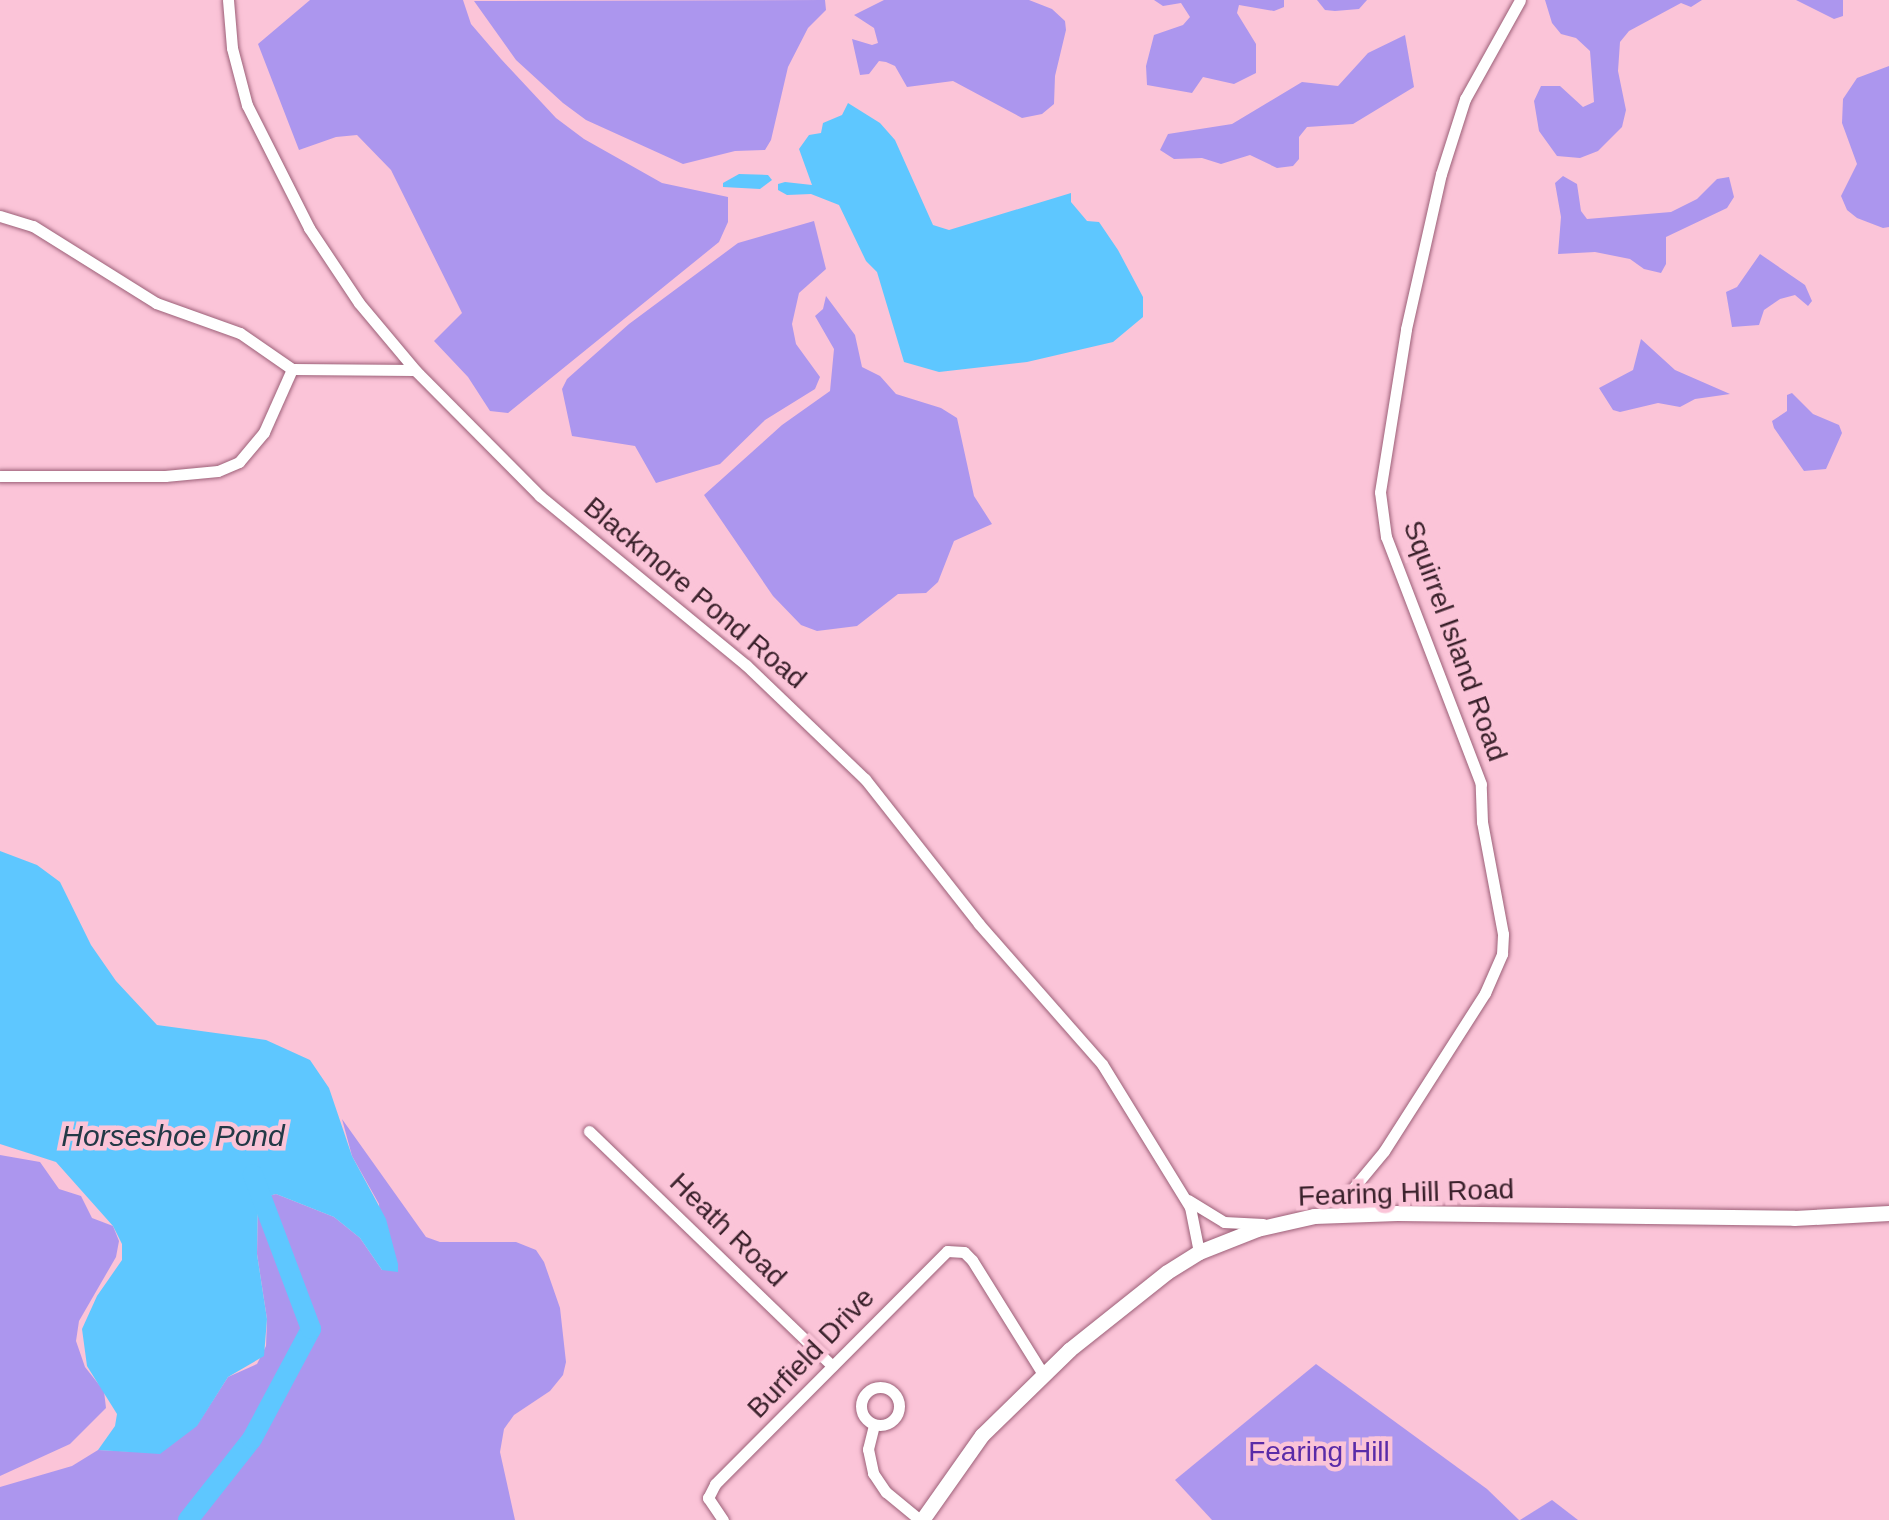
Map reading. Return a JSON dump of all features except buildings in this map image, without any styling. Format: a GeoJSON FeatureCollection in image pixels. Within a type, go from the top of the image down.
{"type":"FeatureCollection","features":[{"type":"Feature","properties":{"kind":"main road","name":"Fearing Hill Road"},"geometry":{"type":"LineString","coordinates":[[921,1520],[982,1435],[1117,1309],[1199,1252],[1272,1224],[1342,1214],[1794,1218],[1889,1213]]}},
{"type":"Feature","properties":{"kind":"street","name":"Blackmore Pond Road"},"geometry":{"type":"LineString","coordinates":[[228,0],[239,80],[272,161],[359,303],[414,370],[540,496],[746,664],[865,779],[979,924],[1102,1064],[1186,1199],[1199,1252]]}},
{"type":"Feature","properties":{"kind":"street","name":"Squirrel Island Road"},"geometry":{"type":"LineString","coordinates":[[1342,1214],[1350,1192],[1384,1151],[1486,994],[1502,954],[1478,770],[1386,537],[1380,492],[1400,360],[1441,174],[1465,99],[1520,0]]}},
{"type":"Feature","properties":{"kind":"street"},"geometry":{"type":"LineString","coordinates":[[0,216],[32,226],[156,303],[240,333],[292,369],[414,370]]}},
{"type":"Feature","properties":{"kind":"street"},"geometry":{"type":"LineString","coordinates":[[0,476],[165,476],[218,470],[238,462],[264,432],[292,369]]}},
{"type":"Feature","properties":{"kind":"street","name":"Heath Road"},"geometry":{"type":"LineString","coordinates":[[589,1131],[832,1366]]}},
{"type":"Feature","properties":{"kind":"street"},"geometry":{"type":"LineString","coordinates":[[1186,1199],[1224,1222],[1272,1224]]}},
{"type":"Feature","properties":{"kind":"street","name":"Burfield Drive"},"geometry":{"type":"LineString","coordinates":[[723,1520],[708,1498],[715,1484],[940,1256],[956,1250],[972,1260],[1043,1374]]}},
{"type":"Feature","properties":{"kind":"street"},"geometry":{"type":"LineString","coordinates":[[874,1425],[868,1449],[877,1480],[921,1520]]}},
{"type":"Feature","properties":{"kind":"green space"},"geometry":{"type":"Polygon","coordinates":[[[310,0],[463,0],[471,24],[501,59],[556,118],[584,139],[662,183],[728,197],[728,222],[719,242],[508,413],[490,411],[468,377],[434,341],[462,313],[391,170],[357,135],[336,137],[299,150],[258,44],[310,0]]]}},
{"type":"Feature","properties":{"kind":"green space"},"geometry":{"type":"Polygon","coordinates":[[[825,0],[826,10],[808,28],[788,67],[771,140],[765,150],[735,151],[683,164],[586,120],[563,103],[516,60],[474,1],[825,0]]]}},
{"type":"Feature","properties":{"kind":"green space"},"geometry":{"type":"Polygon","coordinates":[[[884,0],[1029,0],[1052,9],[1065,21],[1066,30],[1055,76],[1054,104],[1042,114],[1022,118],[953,81],[907,87],[895,66],[886,62],[879,61],[869,74],[860,75],[852,39],[878,43],[874,28],[854,15],[884,0]]]}},
{"type":"Feature","properties":{"kind":"green space"},"geometry":{"type":"Polygon","coordinates":[[[1154,0],[1284,0],[1284,7],[1274,11],[1239,5],[1237,13],[1256,44],[1256,73],[1234,84],[1203,77],[1192,93],[1147,85],[1146,66],[1154,35],[1183,25],[1190,17],[1181,3],[1163,6],[1154,0]]]}},
{"type":"Feature","properties":{"kind":"green space"},"geometry":{"type":"Polygon","coordinates":[[[1317,0],[1367,0],[1359,9],[1335,11],[1325,10],[1317,0]]]}},
{"type":"Feature","properties":{"kind":"green space"},"geometry":{"type":"Polygon","coordinates":[[[1545,0],[1702,0],[1691,7],[1681,3],[1629,31],[1620,42],[1618,71],[1626,110],[1622,127],[1598,151],[1580,158],[1557,156],[1539,131],[1534,101],[1541,86],[1560,86],[1583,107],[1594,102],[1590,51],[1576,38],[1561,34],[1552,23],[1545,0]]]}},
{"type":"Feature","properties":{"kind":"green space"},"geometry":{"type":"Polygon","coordinates":[[[1796,0],[1843,0],[1843,16],[1834,19],[1796,0]]]}},
{"type":"Feature","properties":{"kind":"green space"},"geometry":{"type":"Polygon","coordinates":[[[1405,35],[1414,87],[1353,124],[1307,127],[1299,137],[1299,159],[1293,166],[1277,168],[1250,155],[1221,164],[1202,158],[1174,159],[1160,150],[1168,134],[1232,124],[1302,82],[1338,86],[1368,53],[1405,35]]]}},
{"type":"Feature","properties":{"kind":"green space"},"geometry":{"type":"Polygon","coordinates":[[[1889,66],[1889,227],[1883,228],[1857,218],[1847,210],[1841,196],[1857,164],[1842,123],[1843,99],[1857,78],[1889,66]]]}},
{"type":"Feature","properties":{"kind":"green space"},"geometry":{"type":"Polygon","coordinates":[[[1563,176],[1577,184],[1581,211],[1587,219],[1671,212],[1697,199],[1717,179],[1729,177],[1734,197],[1727,208],[1666,237],[1666,264],[1661,273],[1644,269],[1630,259],[1595,252],[1558,254],[1561,217],[1555,183],[1563,176]]]}},
{"type":"Feature","properties":{"kind":"green space"},"geometry":{"type":"Polygon","coordinates":[[[814,221],[826,269],[799,293],[792,324],[796,344],[820,377],[815,389],[765,420],[720,464],[656,483],[635,446],[572,436],[562,389],[567,379],[629,324],[738,243],[814,221]]]}},
{"type":"Feature","properties":{"kind":"green space"},"geometry":{"type":"Polygon","coordinates":[[[1760,254],[1805,285],[1812,301],[1808,306],[1795,295],[1780,299],[1764,310],[1759,325],[1732,327],[1726,292],[1737,287],[1760,254]]]}},
{"type":"Feature","properties":{"kind":"green space"},"geometry":{"type":"Polygon","coordinates":[[[826,296],[855,335],[862,367],[880,376],[896,394],[941,408],[957,418],[974,496],[992,524],[954,541],[938,582],[926,593],[898,594],[857,626],[817,631],[801,625],[773,596],[704,495],[782,425],[830,391],[834,349],[815,316],[823,309],[826,296]]]}},
{"type":"Feature","properties":{"kind":"green space"},"geometry":{"type":"Polygon","coordinates":[[[1641,339],[1675,370],[1730,394],[1695,399],[1680,407],[1658,403],[1620,412],[1613,410],[1599,388],[1633,370],[1641,339]]]}},
{"type":"Feature","properties":{"kind":"green space"},"geometry":{"type":"Polygon","coordinates":[[[1792,393],[1813,414],[1839,425],[1842,433],[1826,469],[1804,471],[1774,428],[1772,421],[1787,411],[1787,395],[1792,393]]]}},
{"type":"Feature","properties":{"kind":"green space"},"geometry":{"type":"Polygon","coordinates":[[[342,1119],[426,1237],[440,1242],[516,1242],[536,1250],[544,1262],[560,1308],[566,1362],[563,1375],[550,1391],[514,1415],[504,1429],[500,1452],[515,1520],[0,1520],[0,1487],[72,1466],[98,1450],[160,1453],[197,1425],[228,1377],[257,1364],[266,1346],[267,1319],[257,1254],[258,1199],[276,1194],[334,1217],[360,1238],[382,1270],[379,1204],[352,1156],[342,1119]]]}},
{"type":"Feature","properties":{"kind":"green space","name":"Horseshoe Pond"},"geometry":{"type":"Polygon","coordinates":[[[0,1155],[40,1162],[59,1189],[81,1196],[92,1218],[113,1226],[119,1241],[116,1257],[79,1321],[76,1341],[85,1367],[104,1391],[106,1408],[70,1444],[0,1476],[0,1155]]]}},
{"type":"Feature","properties":{"kind":"green space","name":"Fearing Hill"},"geometry":{"type":"Polygon","coordinates":[[[1316,1364],[1487,1489],[1519,1520],[1212,1520],[1175,1480],[1316,1364]]]}},
{"type":"Feature","properties":{"kind":"green space"},"geometry":{"type":"Polygon","coordinates":[[[1552,1500],[1578,1520],[1520,1520],[1552,1500]]]}},
{"type":"Feature","properties":{"kind":"water"},"geometry":{"type":"Polygon","coordinates":[[[848,103],[880,123],[895,140],[933,225],[949,230],[1071,193],[1071,202],[1087,221],[1099,222],[1118,250],[1143,297],[1143,317],[1113,342],[1027,362],[939,372],[904,362],[877,272],[866,261],[839,205],[811,194],[787,195],[778,190],[778,184],[785,182],[812,185],[799,149],[809,135],[821,133],[823,123],[842,115],[848,103]]]}},
{"type":"Feature","properties":{"kind":"water"},"geometry":{"type":"Polygon","coordinates":[[[739,174],[768,175],[772,180],[760,189],[723,187],[723,183],[739,174]]]}},
{"type":"Feature","properties":{"kind":"water","name":"Horseshoe Pond"},"geometry":{"type":"Polygon","coordinates":[[[0,851],[37,865],[60,882],[91,945],[116,981],[157,1025],[266,1040],[310,1060],[329,1088],[352,1156],[386,1219],[398,1264],[398,1272],[382,1270],[360,1238],[334,1217],[276,1194],[258,1199],[257,1254],[267,1319],[264,1356],[228,1377],[197,1426],[160,1454],[98,1450],[115,1426],[117,1414],[87,1366],[82,1329],[97,1296],[122,1260],[122,1244],[113,1226],[56,1162],[0,1144],[0,851]]]}},
{"type":"Feature","properties":{"kind":"waterway"},"geometry":{"type":"LineString","coordinates":[[188,1520],[252,1439],[311,1329],[253,1175]]}}]}
